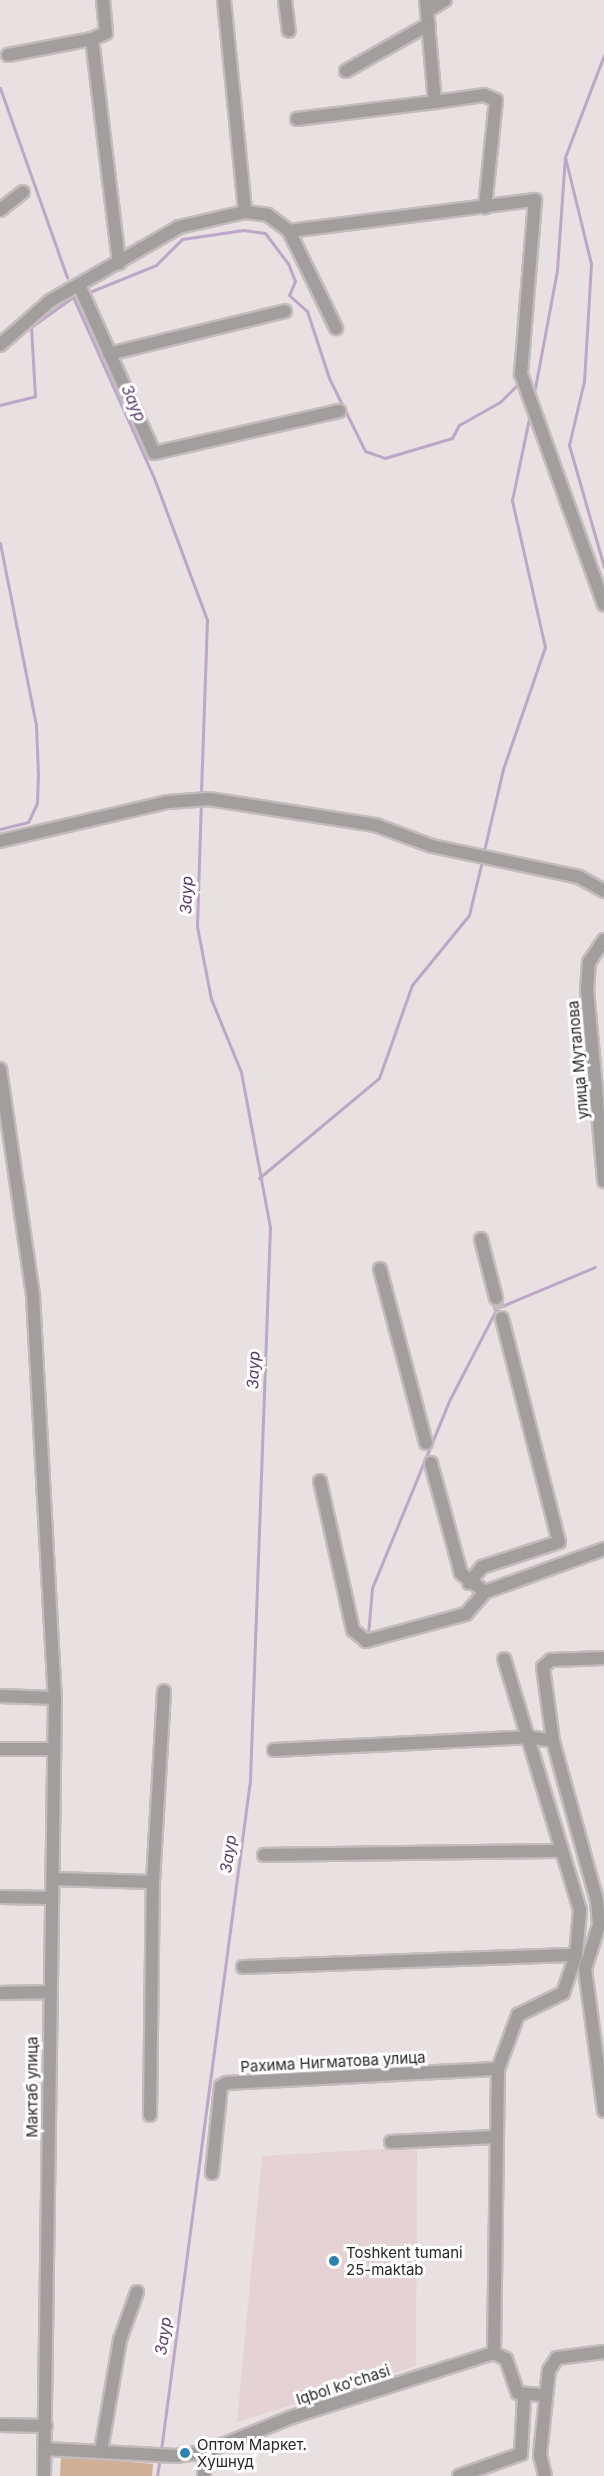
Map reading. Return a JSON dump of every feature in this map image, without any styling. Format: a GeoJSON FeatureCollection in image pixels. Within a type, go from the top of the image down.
{"type":"FeatureCollection","features":[{"type":"Feature","properties":{"kind":"street"},"geometry":{"type":"LineString","coordinates":[[8,55],[92,39],[106,33],[103,0]]}},
{"type":"Feature","properties":{"kind":"street"},"geometry":{"type":"LineString","coordinates":[[224,0],[245,212]]}},
{"type":"Feature","properties":{"kind":"street"},"geometry":{"type":"LineString","coordinates":[[285,0],[289,31]]}},
{"type":"Feature","properties":{"kind":"street"},"geometry":{"type":"LineString","coordinates":[[346,71],[445,0]]}},
{"type":"Feature","properties":{"kind":"street"},"geometry":{"type":"LineString","coordinates":[[427,11],[435,102]]}},
{"type":"Feature","properties":{"kind":"street"},"geometry":{"type":"LineString","coordinates":[[92,39],[119,263]]}},
{"type":"Feature","properties":{"kind":"street"},"geometry":{"type":"LineString","coordinates":[[297,119],[484,95],[496,100],[485,207]]}},
{"type":"Feature","properties":{"kind":"street"},"geometry":{"type":"LineString","coordinates":[[0,210],[23,192]]}},
{"type":"Feature","properties":{"kind":"street"},"geometry":{"type":"LineString","coordinates":[[289,231],[535,200],[521,374],[552,454],[604,605]]}},
{"type":"Feature","properties":{"kind":"street"},"geometry":{"type":"LineString","coordinates":[[0,345],[50,301],[179,227],[245,212],[268,215],[289,231],[336,328]]}},
{"type":"Feature","properties":{"kind":"street"},"geometry":{"type":"LineString","coordinates":[[79,285],[154,453],[339,411]]}},
{"type":"Feature","properties":{"kind":"street"},"geometry":{"type":"LineString","coordinates":[[109,354],[285,311]]}},
{"type":"Feature","properties":{"kind":"street"},"geometry":{"type":"LineString","coordinates":[[0,841],[191,799],[209,799],[375,825],[432,846],[579,877],[604,891]]}},
{"type":"Feature","properties":{"kind":"street","name":"улица Муталова"},"geometry":{"type":"LineString","coordinates":[[604,940],[589,962],[586,989],[604,1181]]}},
{"type":"Feature","properties":{"kind":"street","name":"Мактаб улица"},"geometry":{"type":"LineString","coordinates":[[0,1069],[33,1295],[55,1698],[53,1879],[47,1992],[44,2476]]}},
{"type":"Feature","properties":{"kind":"street"},"geometry":{"type":"LineString","coordinates":[[481,1239],[496,1298]]}},
{"type":"Feature","properties":{"kind":"street"},"geometry":{"type":"LineString","coordinates":[[380,1269],[426,1443]]}},
{"type":"Feature","properties":{"kind":"street"},"geometry":{"type":"LineString","coordinates":[[469,1583],[482,1567],[559,1542],[502,1318]]}},
{"type":"Feature","properties":{"kind":"street"},"geometry":{"type":"LineString","coordinates":[[431,1462],[461,1573],[469,1583],[485,1592]]}},
{"type":"Feature","properties":{"kind":"street"},"geometry":{"type":"LineString","coordinates":[[320,1481],[357,1636],[366,1641],[466,1614],[485,1592],[604,1549]]}},
{"type":"Feature","properties":{"kind":"street"},"geometry":{"type":"LineString","coordinates":[[604,1658],[552,1659],[543,1667],[553,1741],[597,1900],[599,1925],[585,1968],[604,2111]]}},
{"type":"Feature","properties":{"kind":"street"},"geometry":{"type":"LineString","coordinates":[[459,2476],[521,2454],[524,2396],[503,2355],[494,2353],[494,2137],[498,2069],[519,2015],[561,1996],[576,1955],[580,1910],[504,1659]]}},
{"type":"Feature","properties":{"kind":"street"},"geometry":{"type":"LineString","coordinates":[[150,2115],[153,1882],[164,1691]]}},
{"type":"Feature","properties":{"kind":"street"},"geometry":{"type":"LineString","coordinates":[[0,1696],[55,1698]]}},
{"type":"Feature","properties":{"kind":"street"},"geometry":{"type":"LineString","coordinates":[[274,1749],[528,1737],[553,1741]]}},
{"type":"Feature","properties":{"kind":"street"},"geometry":{"type":"LineString","coordinates":[[0,1749],[54,1749]]}},
{"type":"Feature","properties":{"kind":"street"},"geometry":{"type":"LineString","coordinates":[[264,1855],[562,1851]]}},
{"type":"Feature","properties":{"kind":"street"},"geometry":{"type":"LineString","coordinates":[[53,1879],[153,1882]]}},
{"type":"Feature","properties":{"kind":"street"},"geometry":{"type":"LineString","coordinates":[[0,1897],[52,1898]]}},
{"type":"Feature","properties":{"kind":"street"},"geometry":{"type":"LineString","coordinates":[[243,1967],[576,1955]]}},
{"type":"Feature","properties":{"kind":"street"},"geometry":{"type":"LineString","coordinates":[[0,1993],[47,1992]]}},
{"type":"Feature","properties":{"kind":"street","name":"Рахима Нигматова улица"},"geometry":{"type":"LineString","coordinates":[[212,2173],[221,2086],[227,2083],[498,2069]]}},
{"type":"Feature","properties":{"kind":"street"},"geometry":{"type":"LineString","coordinates":[[391,2142],[494,2137]]}},
{"type":"Feature","properties":{"kind":"street"},"geometry":{"type":"LineString","coordinates":[[101,2451],[120,2340],[137,2292]]}},
{"type":"Feature","properties":{"kind":"street"},"geometry":{"type":"LineString","coordinates":[[545,2476],[540,2455],[542,2395],[557,2358],[604,2352]]}},
{"type":"Feature","properties":{"kind":"street","name":"Iqbol ko'chasi"},"geometry":{"type":"LineString","coordinates":[[45,2449],[176,2456],[205,2452],[292,2417],[494,2353]]}},
{"type":"Feature","properties":{"kind":"street"},"geometry":{"type":"LineString","coordinates":[[524,2396],[542,2395]]}},
{"type":"Feature","properties":{"kind":"street"},"geometry":{"type":"LineString","coordinates":[[0,2425],[46,2426]]}},
{"type":"Feature","properties":{"kind":"street"},"geometry":{"type":"LineString","coordinates":[[204,2476],[205,2452]]}},
{"type":"Feature","properties":{"kind":"shaded area","name":"Toshkent tumani 25-maktab"},"geometry":{"type":"Polygon","coordinates":[[[417,2147],[416,2366],[237,2422],[262,2156],[417,2147]]]}},
{"type":"Feature","properties":{"kind":"shaded area"},"geometry":{"type":"Polygon","coordinates":[[[61,2456],[153,2464],[152,2476],[60,2476],[61,2456]]]}},
{"type":"Feature","properties":{"kind":"waterway"},"geometry":{"type":"LineString","coordinates":[[535,388],[557,270],[565,157],[604,55]]}},
{"type":"Feature","properties":{"kind":"waterway","name":"Заур"},"geometry":{"type":"LineString","coordinates":[[0,88],[67,277]]}},
{"type":"Feature","properties":{"kind":"waterway"},"geometry":{"type":"LineString","coordinates":[[565,157],[591,264],[584,381],[569,445],[604,567]]}},
{"type":"Feature","properties":{"kind":"waterway"},"geometry":{"type":"LineString","coordinates":[[92,291],[156,265],[182,239],[243,230],[265,233],[288,263],[295,281],[289,295],[307,311],[329,378],[365,451],[385,458],[452,438],[459,425],[500,402],[518,384]]}},
{"type":"Feature","properties":{"kind":"waterway","name":"Заур"},"geometry":{"type":"LineString","coordinates":[[0,405],[35,396],[31,327],[73,297],[154,478],[207,620],[201,796]]}},
{"type":"Feature","properties":{"kind":"waterway"},"geometry":{"type":"LineString","coordinates":[[483,855],[503,769],[545,647],[512,500],[530,414]]}},
{"type":"Feature","properties":{"kind":"waterway"},"geometry":{"type":"LineString","coordinates":[[0,543],[36,725],[38,774],[37,803],[28,822],[0,829]]}},
{"type":"Feature","properties":{"kind":"waterway","name":"Заур"},"geometry":{"type":"LineString","coordinates":[[161,2450],[250,1780],[270,1227],[241,1072],[211,999],[197,926],[201,802]]}},
{"type":"Feature","properties":{"kind":"waterway"},"geometry":{"type":"LineString","coordinates":[[259,1178],[379,1078],[412,985],[469,915],[482,861]]}},
{"type":"Feature","properties":{"kind":"waterway"},"geometry":{"type":"LineString","coordinates":[[368,1634],[372,1588],[450,1399],[497,1308],[595,1267]]}},
{"type":"Feature","properties":{"kind":"waterway","name":"Заур"},"geometry":{"type":"LineString","coordinates":[[157,2476],[160,2457]]}},
{"type":"Feature","properties":{"kind":"tunnel"},"geometry":{"type":"LineString","coordinates":[[496,1298],[502,1318]]}},
{"type":"Feature","properties":{"kind":"place","name":"Toshkent tumani 25-maktab"},"geometry":{"type":"Point","coordinates":[334,2261]}},
{"type":"Feature","properties":{"kind":"place","name":"Оптом Маркет. Хушнуд"},"geometry":{"type":"Point","coordinates":[185,2453]}}]}
